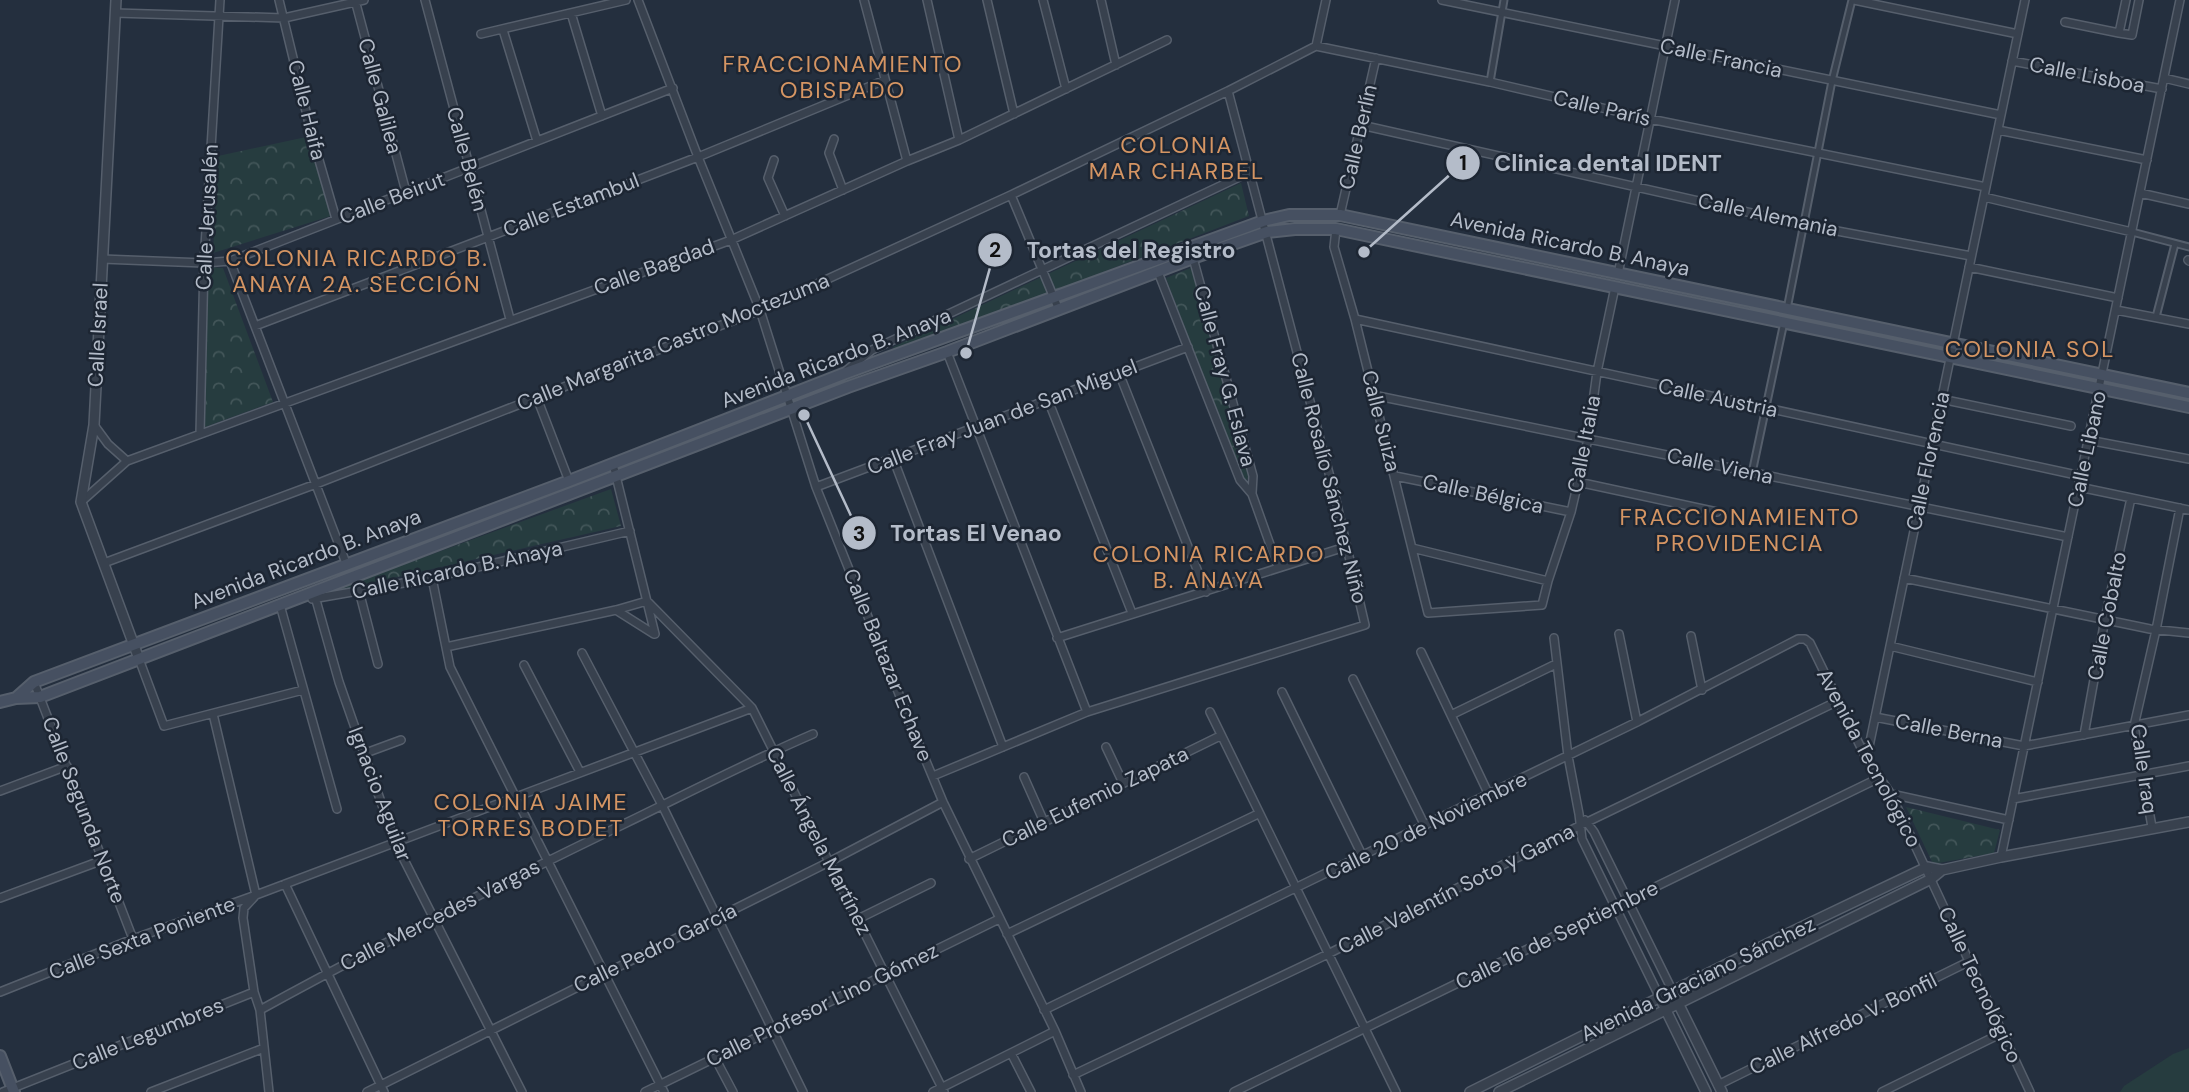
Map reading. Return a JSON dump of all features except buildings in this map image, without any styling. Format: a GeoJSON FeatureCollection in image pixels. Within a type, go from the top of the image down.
{"type":"FeatureCollection","features":[{"type":"Feature","properties":{"kind":"main road","name":"Avenida Ricardo B. Anaya"},"geometry":{"type":"LineString","coordinates":[[16,698],[34,682],[569,481],[843,374],[1263,220],[1289,215],[1340,215],[2189,394]]}},
{"type":"Feature","properties":{"kind":"main road","name":"Avenida Ricardo B. Anaya"},"geometry":{"type":"LineString","coordinates":[[0,702],[40,697],[1267,232],[1336,229],[2189,407]]}},
{"type":"Feature","properties":{"kind":"main road"},"geometry":{"type":"LineString","coordinates":[[1549,274],[1552,260]]}},
{"type":"Feature","properties":{"kind":"main road"},"geometry":{"type":"LineString","coordinates":[[1681,301],[1683,287]]}},
{"type":"Feature","properties":{"kind":"main road"},"geometry":{"type":"LineString","coordinates":[[694,433],[699,446]]}},
{"type":"Feature","properties":{"kind":"main road"},"geometry":{"type":"LineString","coordinates":[[0,1056],[10,1091]]}},
{"type":"Feature","properties":{"kind":"street","name":"Calle Israel"},"geometry":{"type":"LineString","coordinates":[[80,502],[94,425],[116,0]]}},
{"type":"Feature","properties":{"kind":"street","name":"Calle Jerusalén"},"geometry":{"type":"LineString","coordinates":[[200,434],[204,263],[220,0]]}},
{"type":"Feature","properties":{"kind":"street","name":"Calle Haifa"},"geometry":{"type":"LineString","coordinates":[[279,0],[312,136],[336,219]]}},
{"type":"Feature","properties":{"kind":"street"},"geometry":{"type":"LineString","coordinates":[[115,13],[284,18],[364,0]]}},
{"type":"Feature","properties":{"kind":"street","name":"Calle Belén"},"geometry":{"type":"LineString","coordinates":[[425,0],[510,319]]}},
{"type":"Feature","properties":{"kind":"street"},"geometry":{"type":"LineString","coordinates":[[481,34],[626,0]]}},
{"type":"Feature","properties":{"kind":"street","name":"Calle Baltazar Echave"},"geometry":{"type":"LineString","coordinates":[[638,0],[760,310],[816,487],[943,802],[1082,1092]]}},
{"type":"Feature","properties":{"kind":"street"},"geometry":{"type":"LineString","coordinates":[[864,0],[907,161]]}},
{"type":"Feature","properties":{"kind":"street"},"geometry":{"type":"LineString","coordinates":[[927,0],[959,140]]}},
{"type":"Feature","properties":{"kind":"street"},"geometry":{"type":"LineString","coordinates":[[987,0],[1014,114]]}},
{"type":"Feature","properties":{"kind":"street"},"geometry":{"type":"LineString","coordinates":[[1043,0],[1066,89]]}},
{"type":"Feature","properties":{"kind":"street"},"geometry":{"type":"LineString","coordinates":[[1101,0],[1116,65]]}},
{"type":"Feature","properties":{"kind":"street"},"geometry":{"type":"LineString","coordinates":[[1228,91],[1316,46],[1326,0]]}},
{"type":"Feature","properties":{"kind":"street","name":"Calle Francia"},"geometry":{"type":"LineString","coordinates":[[1442,0],[2001,115]]}},
{"type":"Feature","properties":{"kind":"street"},"geometry":{"type":"LineString","coordinates":[[1490,82],[1504,0]]}},
{"type":"Feature","properties":{"kind":"street"},"geometry":{"type":"LineString","coordinates":[[1618,274],[1675,0]]}},
{"type":"Feature","properties":{"kind":"street"},"geometry":{"type":"LineString","coordinates":[[1787,309],[1832,80],[1853,0]]}},
{"type":"Feature","properties":{"kind":"street","name":"Calle Lisboa"},"geometry":{"type":"LineString","coordinates":[[1853,0],[2018,34]]}},
{"type":"Feature","properties":{"kind":"street","name":"Calle Florencia"},"geometry":{"type":"LineString","coordinates":[[1867,758],[2025,0]]}},
{"type":"Feature","properties":{"kind":"street"},"geometry":{"type":"LineString","coordinates":[[2119,33],[2126,0]]}},
{"type":"Feature","properties":{"kind":"street"},"geometry":{"type":"LineString","coordinates":[[2065,22],[2132,35],[2140,0]]}},
{"type":"Feature","properties":{"kind":"street","name":"Calle Libano"},"geometry":{"type":"LineString","coordinates":[[2001,857],[2180,0]]}},
{"type":"Feature","properties":{"kind":"street","name":"Calle Galilea"},"geometry":{"type":"LineString","coordinates":[[355,1],[406,192]]}},
{"type":"Feature","properties":{"kind":"street"},"geometry":{"type":"LineString","coordinates":[[571,13],[602,116]]}},
{"type":"Feature","properties":{"kind":"street"},"geometry":{"type":"LineString","coordinates":[[503,30],[537,141]]}},
{"type":"Feature","properties":{"kind":"street","name":"Calle Bagdad"},"geometry":{"type":"LineString","coordinates":[[80,502],[127,461],[731,240],[959,140],[1167,40]]}},
{"type":"Feature","properties":{"kind":"street","name":"Calle París"},"geometry":{"type":"LineString","coordinates":[[1316,46],[1650,119],[1986,187]]}},
{"type":"Feature","properties":{"kind":"street","name":"Calle Berlín"},"geometry":{"type":"LineString","coordinates":[[1340,215],[1376,58]]}},
{"type":"Feature","properties":{"kind":"street","name":"Calle Lisboa"},"geometry":{"type":"LineString","coordinates":[[2012,61],[2162,89]]}},
{"type":"Feature","properties":{"kind":"street","name":"Calle Lisboa"},"geometry":{"type":"LineString","coordinates":[[2164,78],[2189,84]]}},
{"type":"Feature","properties":{"kind":"street","name":"Calle Estambul"},"geometry":{"type":"LineString","coordinates":[[256,326],[698,157],[885,80]]}},
{"type":"Feature","properties":{"kind":"street","name":"Calle Beirut"},"geometry":{"type":"LineString","coordinates":[[102,259],[204,263],[230,261],[673,88]]}},
{"type":"Feature","properties":{"kind":"street","name":"Calle Rosalío Sánchez Niño"},"geometry":{"type":"LineString","coordinates":[[933,775],[1087,712],[1365,625],[1334,492],[1228,91]]}},
{"type":"Feature","properties":{"kind":"street","name":"Calle Margarita Castro Moctezuma"},"geometry":{"type":"LineString","coordinates":[[104,563],[316,484],[760,310],[1011,195],[1228,91]]}},
{"type":"Feature","properties":{"kind":"street","name":"Calle Alemania"},"geometry":{"type":"LineString","coordinates":[[1361,125],[1805,225],[1971,256]]}},
{"type":"Feature","properties":{"kind":"street"},"geometry":{"type":"LineString","coordinates":[[1998,130],[2147,160]]}},
{"type":"Feature","properties":{"kind":"street"},"geometry":{"type":"LineString","coordinates":[[834,139],[829,153],[843,190]]}},
{"type":"Feature","properties":{"kind":"street"},"geometry":{"type":"LineString","coordinates":[[774,160],[768,178],[785,216]]}},
{"type":"Feature","properties":{"kind":"street"},"geometry":{"type":"LineString","coordinates":[[843,374],[872,350],[1250,172]]}},
{"type":"Feature","properties":{"kind":"street"},"geometry":{"type":"LineString","coordinates":[[2140,193],[2189,204]]}},
{"type":"Feature","properties":{"kind":"street"},"geometry":{"type":"LineString","coordinates":[[1011,195],[1059,310]]}},
{"type":"Feature","properties":{"kind":"street"},"geometry":{"type":"LineString","coordinates":[[1984,197],[2189,247]]}},
{"type":"Feature","properties":{"kind":"street","name":"Calle Suiza"},"geometry":{"type":"LineString","coordinates":[[1336,229],[1334,247],[1355,319],[1428,613],[1542,605],[1545,599]]}},
{"type":"Feature","properties":{"kind":"street"},"geometry":{"type":"LineString","coordinates":[[2156,317],[2175,244]]}},
{"type":"Feature","properties":{"kind":"street","name":"Calle Fray G. Eslava"},"geometry":{"type":"LineString","coordinates":[[1193,258],[1253,476],[1252,494]]}},
{"type":"Feature","properties":{"kind":"street"},"geometry":{"type":"LineString","coordinates":[[230,261],[346,563]]}},
{"type":"Feature","properties":{"kind":"street"},"geometry":{"type":"LineString","coordinates":[[1969,267],[2118,298]]}},
{"type":"Feature","properties":{"kind":"street","name":"Calle Fray G. Eslava"},"geometry":{"type":"LineString","coordinates":[[1158,272],[1240,480],[1252,494],[1278,567]]}},
{"type":"Feature","properties":{"kind":"street","name":"Calle Italia"},"geometry":{"type":"LineString","coordinates":[[1545,599],[1548,581],[1571,512],[1588,439],[1597,372],[1615,287]]}},
{"type":"Feature","properties":{"kind":"street"},"geometry":{"type":"LineString","coordinates":[[2116,310],[2189,324]]}},
{"type":"Feature","properties":{"kind":"street","name":"Calle Austria"},"geometry":{"type":"LineString","coordinates":[[1355,319],[2081,476]]}},
{"type":"Feature","properties":{"kind":"street"},"geometry":{"type":"LineString","coordinates":[[1752,472],[1784,322]]}},
{"type":"Feature","properties":{"kind":"street","name":"Calle Fray Juan de San Miguel"},"geometry":{"type":"LineString","coordinates":[[816,487],[1188,347]]}},
{"type":"Feature","properties":{"kind":"street"},"geometry":{"type":"LineString","coordinates":[[947,352],[1087,712]]}},
{"type":"Feature","properties":{"kind":"street"},"geometry":{"type":"LineString","coordinates":[[1119,373],[1206,592]]}},
{"type":"Feature","properties":{"kind":"street","name":"Calle Viena"},"geometry":{"type":"LineString","coordinates":[[1373,395],[2068,537]]}},
{"type":"Feature","properties":{"kind":"street"},"geometry":{"type":"LineString","coordinates":[[537,398],[569,481]]}},
{"type":"Feature","properties":{"kind":"street"},"geometry":{"type":"LineString","coordinates":[[1941,399],[2071,426]]}},
{"type":"Feature","properties":{"kind":"street"},"geometry":{"type":"LineString","coordinates":[[1048,400],[1132,613]]}},
{"type":"Feature","properties":{"kind":"street"},"geometry":{"type":"LineString","coordinates":[[94,425],[108,444],[127,461]]}},
{"type":"Feature","properties":{"kind":"street"},"geometry":{"type":"LineString","coordinates":[[2088,440],[2189,460]]}},
{"type":"Feature","properties":{"kind":"street"},"geometry":{"type":"LineString","coordinates":[[893,458],[1003,747]]}},
{"type":"Feature","properties":{"kind":"street"},"geometry":{"type":"LineString","coordinates":[[613,464],[655,634],[616,610]]}},
{"type":"Feature","properties":{"kind":"street","name":"Calle Bélgica"},"geometry":{"type":"LineString","coordinates":[[1395,475],[1571,512]]}},
{"type":"Feature","properties":{"kind":"street"},"geometry":{"type":"LineString","coordinates":[[1578,482],[1717,512]]}},
{"type":"Feature","properties":{"kind":"street"},"geometry":{"type":"LineString","coordinates":[[2078,487],[2189,510]]}},
{"type":"Feature","properties":{"kind":"street","name":"Calle Cobalto"},"geometry":{"type":"LineString","coordinates":[[2084,735],[2130,498]]}},
{"type":"Feature","properties":{"kind":"street"},"geometry":{"type":"LineString","coordinates":[[80,502],[164,726],[303,690]]}},
{"type":"Feature","properties":{"kind":"street","name":"Calle Iraq"},"geometry":{"type":"LineString","coordinates":[[2152,827],[2134,726],[2156,630],[2179,508]]}},
{"type":"Feature","properties":{"kind":"street","name":"Calle Ricardo B. Anaya"},"geometry":{"type":"LineString","coordinates":[[298,598],[316,600],[432,578],[630,531]]}},
{"type":"Feature","properties":{"kind":"street"},"geometry":{"type":"LineString","coordinates":[[1057,638],[1345,547]]}},
{"type":"Feature","properties":{"kind":"street"},"geometry":{"type":"LineString","coordinates":[[1412,548],[1548,581]]}},
{"type":"Feature","properties":{"kind":"street"},"geometry":{"type":"LineString","coordinates":[[432,578],[450,667],[662,1088]]}},
{"type":"Feature","properties":{"kind":"street"},"geometry":{"type":"LineString","coordinates":[[1904,578],[2156,630],[2189,633]]}},
{"type":"Feature","properties":{"kind":"street"},"geometry":{"type":"LineString","coordinates":[[293,584],[298,598]]}},
{"type":"Feature","properties":{"kind":"street"},"geometry":{"type":"LineString","coordinates":[[359,591],[378,664]]}},
{"type":"Feature","properties":{"kind":"street","name":"Ignacio Aguilar"},"geometry":{"type":"LineString","coordinates":[[316,600],[339,682],[395,842],[522,1092]]}},
{"type":"Feature","properties":{"kind":"street"},"geometry":{"type":"LineString","coordinates":[[446,647],[647,601]]}},
{"type":"Feature","properties":{"kind":"street","name":"Calle Ángela Martínez"},"geometry":{"type":"LineString","coordinates":[[647,601],[752,708],[943,1090]]}},
{"type":"Feature","properties":{"kind":"street","name":"Ignacio Aguilar"},"geometry":{"type":"LineString","coordinates":[[280,605],[337,809]]}},
{"type":"Feature","properties":{"kind":"street"},"geometry":{"type":"LineString","coordinates":[[1619,634],[1637,722]]}},
{"type":"Feature","properties":{"kind":"street"},"geometry":{"type":"LineString","coordinates":[[1691,636],[1702,690]]}},
{"type":"Feature","properties":{"kind":"street"},"geometry":{"type":"LineString","coordinates":[[1554,638],[1568,755],[1582,839],[1705,1092]]}},
{"type":"Feature","properties":{"kind":"street","name":"Calle 20 de Noviembre"},"geometry":{"type":"LineString","coordinates":[[1044,1010],[1296,890],[1702,690],[1798,639],[1805,639]]}},
{"type":"Feature","properties":{"kind":"street","name":"Avenida Tecnológico"},"geometry":{"type":"LineString","coordinates":[[1805,639],[1810,643],[1867,758],[1891,794],[1931,879]]}},
{"type":"Feature","properties":{"kind":"street"},"geometry":{"type":"LineString","coordinates":[[1890,646],[2038,682]]}},
{"type":"Feature","properties":{"kind":"street"},"geometry":{"type":"LineString","coordinates":[[1421,652],[1489,795]]}},
{"type":"Feature","properties":{"kind":"street"},"geometry":{"type":"LineString","coordinates":[[582,653],[662,805],[803,1092]]}},
{"type":"Feature","properties":{"kind":"street"},"geometry":{"type":"LineString","coordinates":[[1451,715],[1556,664]]}},
{"type":"Feature","properties":{"kind":"street"},"geometry":{"type":"LineString","coordinates":[[524,665],[580,772]]}},
{"type":"Feature","properties":{"kind":"street"},"geometry":{"type":"LineString","coordinates":[[1353,679],[1425,826]]}},
{"type":"Feature","properties":{"kind":"street","name":"Calle Segunda Norte"},"geometry":{"type":"LineString","coordinates":[[34,682],[133,939]]}},
{"type":"Feature","properties":{"kind":"street"},"geometry":{"type":"LineString","coordinates":[[1282,692],[1363,857]]}},
{"type":"Feature","properties":{"kind":"street","name":"Calle Valentín Soto y Gama"},"geometry":{"type":"LineString","coordinates":[[1073,1075],[1328,954],[1587,822],[1838,701]]}},
{"type":"Feature","properties":{"kind":"street","name":"Calle Sexta Poniente"},"geometry":{"type":"LineString","coordinates":[[0,992],[133,939],[752,708]]}},
{"type":"Feature","properties":{"kind":"street"},"geometry":{"type":"LineString","coordinates":[[1210,712],[1396,1092]]}},
{"type":"Feature","properties":{"kind":"street"},"geometry":{"type":"LineString","coordinates":[[214,714],[256,895],[244,908],[243,918],[254,992],[260,1010],[269,1092]]}},
{"type":"Feature","properties":{"kind":"street"},"geometry":{"type":"LineString","coordinates":[[2024,746],[2189,715]]}},
{"type":"Feature","properties":{"kind":"street","name":"Calle Berna"},"geometry":{"type":"LineString","coordinates":[[1875,717],[2024,746]]}},
{"type":"Feature","properties":{"kind":"street","name":"Calle Mercedes Vargas"},"geometry":{"type":"LineString","coordinates":[[260,1010],[548,861],[813,734]]}},
{"type":"Feature","properties":{"kind":"street","name":"Calle Eufemio Zapata"},"geometry":{"type":"LineString","coordinates":[[970,859],[1220,736]]}},
{"type":"Feature","properties":{"kind":"street"},"geometry":{"type":"LineString","coordinates":[[363,754],[401,740]]}},
{"type":"Feature","properties":{"kind":"street"},"geometry":{"type":"LineString","coordinates":[[1106,747],[1123,783]]}},
{"type":"Feature","properties":{"kind":"street"},"geometry":{"type":"LineString","coordinates":[[0,791],[66,766]]}},
{"type":"Feature","properties":{"kind":"street"},"geometry":{"type":"LineString","coordinates":[[2013,799],[2189,766]]}},
{"type":"Feature","properties":{"kind":"street"},"geometry":{"type":"LineString","coordinates":[[1024,777],[1044,822]]}},
{"type":"Feature","properties":{"kind":"street","name":"Calle 16 de Septiembre"},"geometry":{"type":"LineString","coordinates":[[1234,1092],[1879,778]]}},
{"type":"Feature","properties":{"kind":"street"},"geometry":{"type":"LineString","coordinates":[[1891,794],[2009,820]]}},
{"type":"Feature","properties":{"kind":"street","name":"Calle Pedro García"},"geometry":{"type":"LineString","coordinates":[[367,1092],[383,1088],[491,1030],[829,862],[943,802]]}},
{"type":"Feature","properties":{"kind":"street"},"geometry":{"type":"LineString","coordinates":[[1007,934],[1258,814]]}},
{"type":"Feature","properties":{"kind":"street"},"geometry":{"type":"LineString","coordinates":[[1579,814],[1587,822],[1628,901],[1720,1088]]}},
{"type":"Feature","properties":{"kind":"street"},"geometry":{"type":"LineString","coordinates":[[1927,867],[1942,870],[2152,827],[2189,822]]}},
{"type":"Feature","properties":{"kind":"street"},"geometry":{"type":"LineString","coordinates":[[0,898],[103,860]]}},
{"type":"Feature","properties":{"kind":"street","name":"Avenida Graciano Sánchez"},"geometry":{"type":"LineString","coordinates":[[1470,1092],[1927,867]]}},
{"type":"Feature","properties":{"kind":"street","name":"Avenida Graciano Sánchez"},"geometry":{"type":"LineString","coordinates":[[1499,1092],[1931,879],[1942,870]]}},
{"type":"Feature","properties":{"kind":"street","name":"Calle Tecnológico"},"geometry":{"type":"LineString","coordinates":[[1931,879],[2030,1092]]}},
{"type":"Feature","properties":{"kind":"street"},"geometry":{"type":"LineString","coordinates":[[858,919],[931,883]]}},
{"type":"Feature","properties":{"kind":"street"},"geometry":{"type":"LineString","coordinates":[[285,884],[383,1088]]}},
{"type":"Feature","properties":{"kind":"street","name":"Calle Profesor Lino Gómez"},"geometry":{"type":"LineString","coordinates":[[645,1092],[662,1088],[715,1058],[999,919]]}},
{"type":"Feature","properties":{"kind":"street"},"geometry":{"type":"LineString","coordinates":[[1793,931],[1800,944]]}},
{"type":"Feature","properties":{"kind":"street","name":"Calle Alfredo V. Bonfil"},"geometry":{"type":"LineString","coordinates":[[1720,1088],[1968,962]]}},
{"type":"Feature","properties":{"kind":"street","name":"Calle Legumbres"},"geometry":{"type":"LineString","coordinates":[[10,1091],[254,992]]}},
{"type":"Feature","properties":{"kind":"street"},"geometry":{"type":"LineString","coordinates":[[933,1092],[943,1090],[1055,1031]]}},
{"type":"Feature","properties":{"kind":"street"},"geometry":{"type":"LineString","coordinates":[[1882,1092],[2002,1033]]}},
{"type":"Feature","properties":{"kind":"street"},"geometry":{"type":"LineString","coordinates":[[151,1092],[264,1048]]}},
{"type":"Feature","properties":{"kind":"street"},"geometry":{"type":"LineString","coordinates":[[1011,1053],[1031,1092]]}},
{"type":"Feature","properties":{"kind":"street"},"geometry":{"type":"LineString","coordinates":[[715,1058],[733,1092]]}},
{"type":"Feature","properties":{"kind":"green space"},"geometry":{"type":"Polygon","coordinates":[[[311,136],[334,215],[213,253],[218,156],[311,136]]]}},
{"type":"Feature","properties":{"kind":"green space"},"geometry":{"type":"Polygon","coordinates":[[[1241,183],[1249,216],[895,352],[893,347],[1241,183]]]}},
{"type":"Feature","properties":{"kind":"green space"},"geometry":{"type":"Polygon","coordinates":[[[208,267],[223,268],[273,402],[205,427],[208,267]]]}},
{"type":"Feature","properties":{"kind":"green space"},"geometry":{"type":"Polygon","coordinates":[[[1193,267],[1249,477],[1246,481],[1242,479],[1166,278],[1193,267]]]}},
{"type":"Feature","properties":{"kind":"green space"},"geometry":{"type":"Polygon","coordinates":[[[611,489],[621,526],[323,594],[611,489]]]}},
{"type":"Feature","properties":{"kind":"green space"},"geometry":{"type":"Polygon","coordinates":[[[1906,807],[2000,830],[1994,853],[1933,864],[1906,807]]]}},
{"type":"Feature","properties":{"kind":"green space"},"geometry":{"type":"Polygon","coordinates":[[[2189,1048],[2189,1092],[2120,1092],[2124,1086],[2173,1054],[2189,1048]]]}},
{"type":"Feature","properties":{"kind":"place","name":"Clinica dental IDENT"},"geometry":{"type":"Point","coordinates":[1364,252]}},
{"type":"Feature","properties":{"kind":"place","name":"Tortas del Registro"},"geometry":{"type":"Point","coordinates":[966,353]}},
{"type":"Feature","properties":{"kind":"place","name":"Tortas El Venao"},"geometry":{"type":"Point","coordinates":[804,415]}},
{"type":"Feature","properties":{"kind":"district","name":"FRACCIONAMIENTO OBISPADO"},"geometry":{"type":"Point","coordinates":[843,77]}},
{"type":"Feature","properties":{"kind":"district","name":"COLONIA MAR CHARBEL"},"geometry":{"type":"Point","coordinates":[1177,158]}},
{"type":"Feature","properties":{"kind":"district","name":"COLONIA RICARDO B. ANAYA 2A. SECCIÓN"},"geometry":{"type":"Point","coordinates":[357,271]}},
{"type":"Feature","properties":{"kind":"district","name":"COLONIA SOL"},"geometry":{"type":"Point","coordinates":[2030,349]}},
{"type":"Feature","properties":{"kind":"district","name":"FRACCIONAMIENTO PROVIDENCIA"},"geometry":{"type":"Point","coordinates":[1740,530]}},
{"type":"Feature","properties":{"kind":"district","name":"COLONIA RICARDO B. ANAYA"},"geometry":{"type":"Point","coordinates":[1209,567]}},
{"type":"Feature","properties":{"kind":"district","name":"COLONIA JAIME TORRES BODET"},"geometry":{"type":"Point","coordinates":[531,815]}}]}
